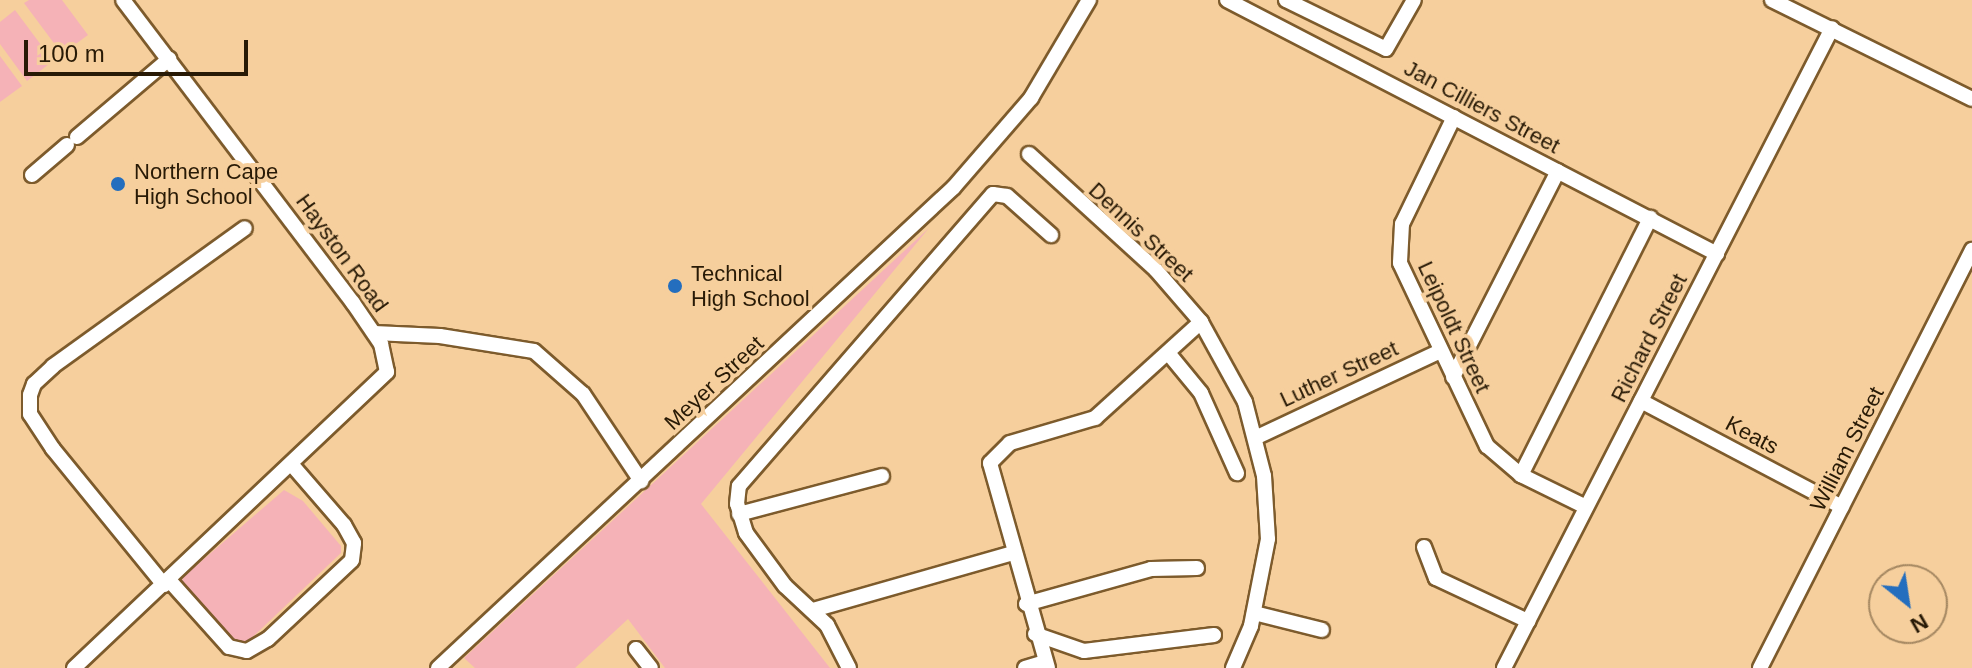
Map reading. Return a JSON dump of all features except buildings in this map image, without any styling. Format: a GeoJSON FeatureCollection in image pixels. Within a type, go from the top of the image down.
{"type":"FeatureCollection","features":[{"type":"Feature","properties":{"kind":"street","name":"Hayston Road"},"geometry":{"type":"LineString","coordinates":[[74,668],[383,379],[387,357],[374,333],[123,0]]}},
{"type":"Feature","properties":{"kind":"street","name":"Meyer Street"},"geometry":{"type":"LineString","coordinates":[[438,668],[980,160],[1031,98],[1089,0]]}},
{"type":"Feature","properties":{"kind":"street","name":"Jan Cilliers Street"},"geometry":{"type":"LineString","coordinates":[[1227,0],[1717,254]]}},
{"type":"Feature","properties":{"kind":"street"},"geometry":{"type":"LineString","coordinates":[[1286,0],[1383,49],[1390,47],[1414,0]]}},
{"type":"Feature","properties":{"kind":"street"},"geometry":{"type":"LineString","coordinates":[[1772,0],[1972,99]]}},
{"type":"Feature","properties":{"kind":"street","name":"Richard Street"},"geometry":{"type":"LineString","coordinates":[[1504,668],[1832,28]]}},
{"type":"Feature","properties":{"kind":"street"},"geometry":{"type":"LineString","coordinates":[[32,175],[169,59]]}},
{"type":"Feature","properties":{"kind":"street","name":"Leipoldt Street"},"geometry":{"type":"LineString","coordinates":[[1454,117],[1402,224],[1398,246],[1403,272],[1487,446],[1521,475],[1586,507]]}},
{"type":"Feature","properties":{"kind":"street","name":"Dennis Street"},"geometry":{"type":"LineString","coordinates":[[1029,154],[1156,270],[1201,322],[1232,373],[1257,437],[1268,539],[1254,613],[1233,668]]}},
{"type":"Feature","properties":{"kind":"street"},"geometry":{"type":"LineString","coordinates":[[1453,377],[1558,171]]}},
{"type":"Feature","properties":{"kind":"street"},"geometry":{"type":"LineString","coordinates":[[849,668],[827,625],[756,549],[739,514],[739,486],[993,194],[1007,196],[1051,235]]}},
{"type":"Feature","properties":{"kind":"street"},"geometry":{"type":"LineString","coordinates":[[1521,475],[1650,218]]}},
{"type":"Feature","properties":{"kind":"street"},"geometry":{"type":"LineString","coordinates":[[245,228],[53,366],[34,384],[30,395],[30,414],[53,449],[166,583],[237,652],[268,639],[352,560],[354,543],[292,465]]}},
{"type":"Feature","properties":{"kind":"street","name":"William Street"},"geometry":{"type":"LineString","coordinates":[[1760,668],[1972,250]]}},
{"type":"Feature","properties":{"kind":"street"},"geometry":{"type":"LineString","coordinates":[[1025,668],[1046,665],[1026,604],[990,463],[994,454],[1019,439],[1095,418],[1201,322]]}},
{"type":"Feature","properties":{"kind":"street"},"geometry":{"type":"LineString","coordinates":[[374,333],[534,351],[583,394],[641,481]]}},
{"type":"Feature","properties":{"kind":"street","name":"Luther Street"},"geometry":{"type":"LineString","coordinates":[[1257,437],[1441,351]]}},
{"type":"Feature","properties":{"kind":"street"},"geometry":{"type":"LineString","coordinates":[[1169,354],[1201,393],[1237,473]]}},
{"type":"Feature","properties":{"kind":"street","name":"Keats"},"geometry":{"type":"LineString","coordinates":[[1641,401],[1842,507]]}},
{"type":"Feature","properties":{"kind":"street"},"geometry":{"type":"LineString","coordinates":[[739,514],[882,476]]}},
{"type":"Feature","properties":{"kind":"street"},"geometry":{"type":"LineString","coordinates":[[1424,547],[1436,578],[1528,621]]}},
{"type":"Feature","properties":{"kind":"street"},"geometry":{"type":"LineString","coordinates":[[813,610],[1013,553]]}},
{"type":"Feature","properties":{"kind":"street"},"geometry":{"type":"LineString","coordinates":[[1026,604],[1151,569],[1197,568]]}},
{"type":"Feature","properties":{"kind":"street"},"geometry":{"type":"LineString","coordinates":[[1254,613],[1322,630]]}},
{"type":"Feature","properties":{"kind":"street"},"geometry":{"type":"LineString","coordinates":[[1035,634],[1084,651],[1214,635]]}},
{"type":"Feature","properties":{"kind":"street"},"geometry":{"type":"LineString","coordinates":[[636,649],[651,668]]}},
{"type":"Feature","properties":{"kind":"shaded area"},"geometry":{"type":"Polygon","coordinates":[[[29,0],[62,0],[88,35],[62,54],[24,3],[29,0]]]}},
{"type":"Feature","properties":{"kind":"shaded area"},"geometry":{"type":"Polygon","coordinates":[[[15,10],[53,61],[27,81],[0,44],[0,22],[15,10]]]}},
{"type":"Feature","properties":{"kind":"shaded area"},"geometry":{"type":"Polygon","coordinates":[[[0,56],[22,86],[0,102],[0,56]]]}},
{"type":"Feature","properties":{"kind":"shaded area"},"geometry":{"type":"Polygon","coordinates":[[[929,228],[701,504],[830,668],[665,668],[628,619],[575,668],[475,668],[464,658],[929,228]]]}},
{"type":"Feature","properties":{"kind":"shaded area"},"geometry":{"type":"Polygon","coordinates":[[[284,490],[303,501],[341,546],[341,553],[241,648],[233,649],[181,586],[183,577],[284,490]]]}},
{"type":"Feature","properties":{"kind":"place","name":"Northern Cape High School"},"geometry":{"type":"Point","coordinates":[118,184]}},
{"type":"Feature","properties":{"kind":"place","name":"Technical High School"},"geometry":{"type":"Point","coordinates":[675,286]}}]}
